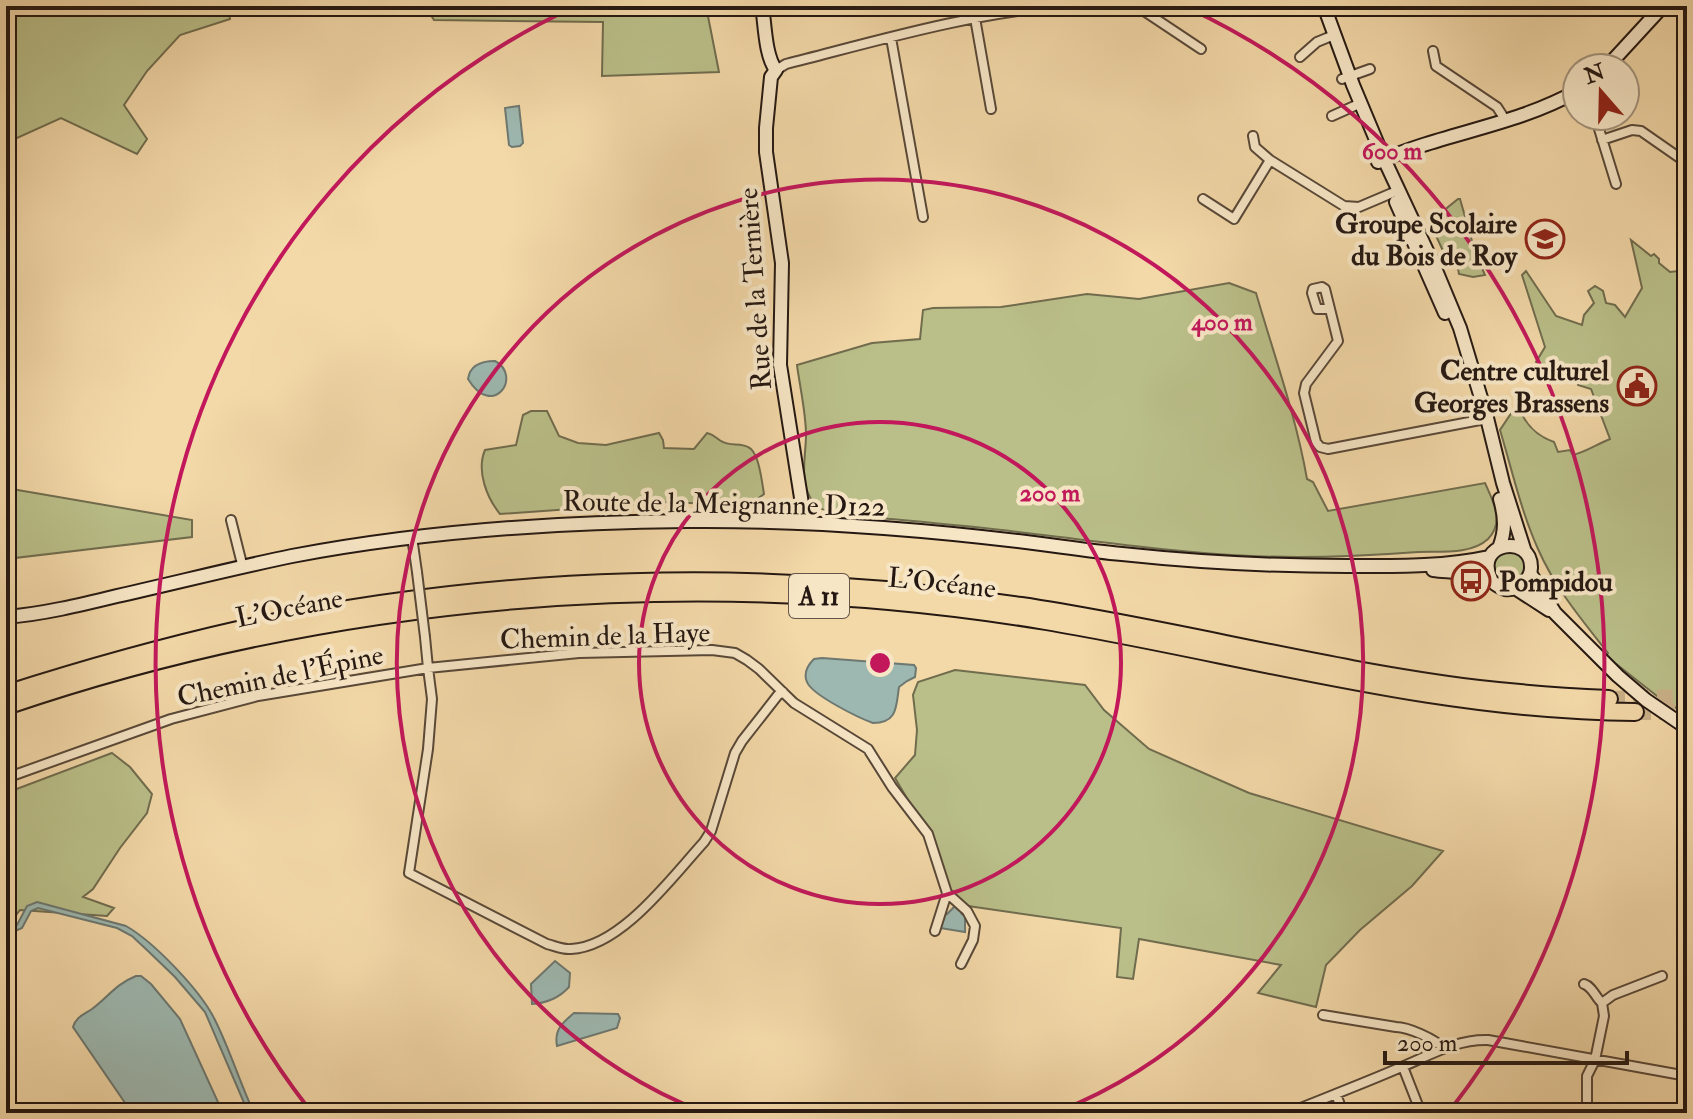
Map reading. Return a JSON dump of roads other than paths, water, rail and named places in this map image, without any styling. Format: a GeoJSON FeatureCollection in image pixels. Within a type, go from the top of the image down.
{"type":"FeatureCollection","features":[{"type":"Feature","properties":{"kind":"highway","name":"L’Océane"},"geometry":{"type":"LineString","coordinates":[[6,694],[164,648],[337,611],[492,591],[698,581],[823,585],[948,596],[1089,617],[1444,684],[1522,694],[1609,699]]}},
{"type":"Feature","properties":{"kind":"highway","name":"L’Océane"},"geometry":{"type":"LineString","coordinates":[[6,706],[185,655],[364,619],[475,604],[553,598],[728,593],[855,599],[973,611],[1106,632],[1445,696],[1534,707],[1635,712]]}},
{"type":"Feature","properties":{"kind":"street","name":"Rue de la Ternière"},"geometry":{"type":"LineString","coordinates":[[762,6],[769,55],[776,70],[771,77],[766,152],[782,263],[780,365],[805,523]]}},
{"type":"Feature","properties":{"kind":"street"},"geometry":{"type":"LineString","coordinates":[[776,70],[786,64],[975,18],[1061,6]]}},
{"type":"Feature","properties":{"kind":"street"},"geometry":{"type":"LineString","coordinates":[[1143,6],[1144,11],[1201,49]]}},
{"type":"Feature","properties":{"kind":"street"},"geometry":{"type":"LineString","coordinates":[[1317,6],[1381,161],[1435,268],[1460,328],[1503,483],[1530,562],[1530,573],[1524,583],[1515,588],[1503,588],[1491,579],[1465,572],[1400,566]]}},
{"type":"Feature","properties":{"kind":"street"},"geometry":{"type":"LineString","coordinates":[[1324,6],[1330,36]]}},
{"type":"Feature","properties":{"kind":"street"},"geometry":{"type":"LineString","coordinates":[[1621,52],[1663,6]]}},
{"type":"Feature","properties":{"kind":"street"},"geometry":{"type":"LineString","coordinates":[[975,18],[991,109]]}},
{"type":"Feature","properties":{"kind":"street"},"geometry":{"type":"LineString","coordinates":[[1300,57],[1317,42],[1330,36]]}},
{"type":"Feature","properties":{"kind":"street"},"geometry":{"type":"LineString","coordinates":[[891,38],[923,217]]}},
{"type":"Feature","properties":{"kind":"street"},"geometry":{"type":"LineString","coordinates":[[1433,51],[1436,66],[1497,107],[1506,121]]}},
{"type":"Feature","properties":{"kind":"street"},"geometry":{"type":"LineString","coordinates":[[1346,78],[1370,69]]}},
{"type":"Feature","properties":{"kind":"street"},"geometry":{"type":"LineString","coordinates":[[1381,161],[1407,149],[1506,121],[1561,99]]}},
{"type":"Feature","properties":{"kind":"street"},"geometry":{"type":"LineString","coordinates":[[1332,116],[1357,105]]}},
{"type":"Feature","properties":{"kind":"street"},"geometry":{"type":"LineString","coordinates":[[1602,140],[1636,129],[1687,163]]}},
{"type":"Feature","properties":{"kind":"street"},"geometry":{"type":"LineString","coordinates":[[1600,132],[1616,184]]}},
{"type":"Feature","properties":{"kind":"street"},"geometry":{"type":"LineString","coordinates":[[1253,136],[1255,147],[1270,160],[1344,206],[1359,207],[1392,193]]}},
{"type":"Feature","properties":{"kind":"street"},"geometry":{"type":"LineString","coordinates":[[1203,199],[1234,219],[1270,160]]}},
{"type":"Feature","properties":{"kind":"street"},"geometry":{"type":"LineString","coordinates":[[1381,161],[1449,324],[1480,420],[1505,515],[1505,529],[1487,569],[1491,579]]}},
{"type":"Feature","properties":{"kind":"street"},"geometry":{"type":"LineString","coordinates":[[1330,309],[1338,341],[1306,384],[1304,393],[1316,442],[1320,447],[1328,449],[1480,420]]}},
{"type":"Feature","properties":{"kind":"street"},"geometry":{"type":"LineString","coordinates":[[231,520],[243,568]]}},
{"type":"Feature","properties":{"kind":"street","name":"Route de la Meignanne D122"},"geometry":{"type":"LineString","coordinates":[[6,617],[59,609],[293,556],[412,537],[580,523],[805,523],[935,532],[1216,563],[1400,566]]}},
{"type":"Feature","properties":{"kind":"street"},"geometry":{"type":"LineString","coordinates":[[412,537],[432,699],[428,749],[409,873],[547,944],[563,949],[596,944],[645,909],[711,831],[735,753],[783,692]]}},
{"type":"Feature","properties":{"kind":"street"},"geometry":{"type":"LineString","coordinates":[[1400,566],[1473,561],[1514,546],[1525,552]]}},
{"type":"Feature","properties":{"kind":"street"},"geometry":{"type":"LineString","coordinates":[[1530,573],[1555,613],[1618,676],[1687,728]]}},
{"type":"Feature","properties":{"kind":"street"},"geometry":{"type":"LineString","coordinates":[[1515,588],[1555,613]]}},
{"type":"Feature","properties":{"kind":"street","name":"Chemin de la Haye"},"geometry":{"type":"LineString","coordinates":[[428,668],[579,653],[712,650],[735,653],[747,660],[794,703],[868,749],[928,834],[947,893],[967,911],[975,926],[973,940],[961,964]]}},
{"type":"Feature","properties":{"kind":"street","name":"Chemin de l'Épine"},"geometry":{"type":"LineString","coordinates":[[6,778],[171,719],[258,696],[428,668]]}},
{"type":"Feature","properties":{"kind":"street"},"geometry":{"type":"LineString","coordinates":[[935,931],[947,893]]}},
{"type":"Feature","properties":{"kind":"street"},"geometry":{"type":"LineString","coordinates":[[1602,1003],[1613,995],[1662,976]]}},
{"type":"Feature","properties":{"kind":"street"},"geometry":{"type":"LineString","coordinates":[[1584,984],[1590,986],[1602,1003],[1604,1016],[1595,1060],[1587,1076],[1587,1113]]}},
{"type":"Feature","properties":{"kind":"street"},"geometry":{"type":"LineString","coordinates":[[1323,1015],[1405,1027],[1443,1048]]}},
{"type":"Feature","properties":{"kind":"street"},"geometry":{"type":"LineString","coordinates":[[1288,1113],[1443,1048],[1472,1039],[1687,1076]]}},
{"type":"Feature","properties":{"kind":"street"},"geometry":{"type":"LineString","coordinates":[[1403,1067],[1421,1113]]}},
{"type":"Feature","properties":{"kind":"street"},"geometry":{"type":"LineString","coordinates":[[1336,1094],[1343,1113]]}},
{"type":"Feature","properties":{"kind":"water"},"geometry":{"type":"Polygon","coordinates":[[[519,106],[523,143],[512,147],[509,145],[505,108],[519,106]]]}},
{"type":"Feature","properties":{"kind":"water"},"geometry":{"type":"Polygon","coordinates":[[[495,361],[503,368],[505,384],[495,395],[487,396],[477,391],[468,379],[477,365],[495,361]]]}},
{"type":"Feature","properties":{"kind":"water"},"geometry":{"type":"Polygon","coordinates":[[[814,659],[914,665],[915,677],[899,687],[891,717],[873,723],[837,706],[807,682],[810,664],[814,659]]]}},
{"type":"Feature","properties":{"kind":"water"},"geometry":{"type":"Polygon","coordinates":[[[37,902],[126,926],[163,955],[208,1008],[254,1113],[248,1112],[205,1012],[175,977],[132,936],[117,928],[38,908],[31,911],[22,928],[6,935],[6,928],[17,925],[27,906],[37,902]]]}},
{"type":"Feature","properties":{"kind":"water"},"geometry":{"type":"Polygon","coordinates":[[[957,904],[965,916],[965,932],[940,928],[942,915],[957,904]]]}},
{"type":"Feature","properties":{"kind":"water"},"geometry":{"type":"Polygon","coordinates":[[[555,961],[570,973],[569,987],[553,999],[532,1004],[531,984],[555,961]]]}},
{"type":"Feature","properties":{"kind":"water"},"geometry":{"type":"Polygon","coordinates":[[[136,976],[151,984],[180,1019],[223,1113],[132,1113],[73,1027],[80,1016],[136,976]]]}},
{"type":"Feature","properties":{"kind":"water"},"geometry":{"type":"Polygon","coordinates":[[[574,1013],[618,1014],[620,1018],[617,1028],[557,1046],[560,1027],[574,1013]]]}},
{"type":"Feature","properties":{"kind":"tunnel"},"geometry":{"type":"LineString","coordinates":[[1609,699],[1687,697]]}},
{"type":"Feature","properties":{"kind":"tunnel"},"geometry":{"type":"LineString","coordinates":[[1635,712],[1687,712]]}},
{"type":"Feature","properties":{"kind":"place","name":"Groupe Scolaire du Bois de Roy"},"geometry":{"type":"Point","coordinates":[1545,239]}},
{"type":"Feature","properties":{"kind":"place","name":"Centre culturel Georges Brassens"},"geometry":{"type":"Point","coordinates":[1637,386]}},
{"type":"Feature","properties":{"kind":"place","name":"Pompidou"},"geometry":{"type":"Point","coordinates":[1471,581]}}]}
